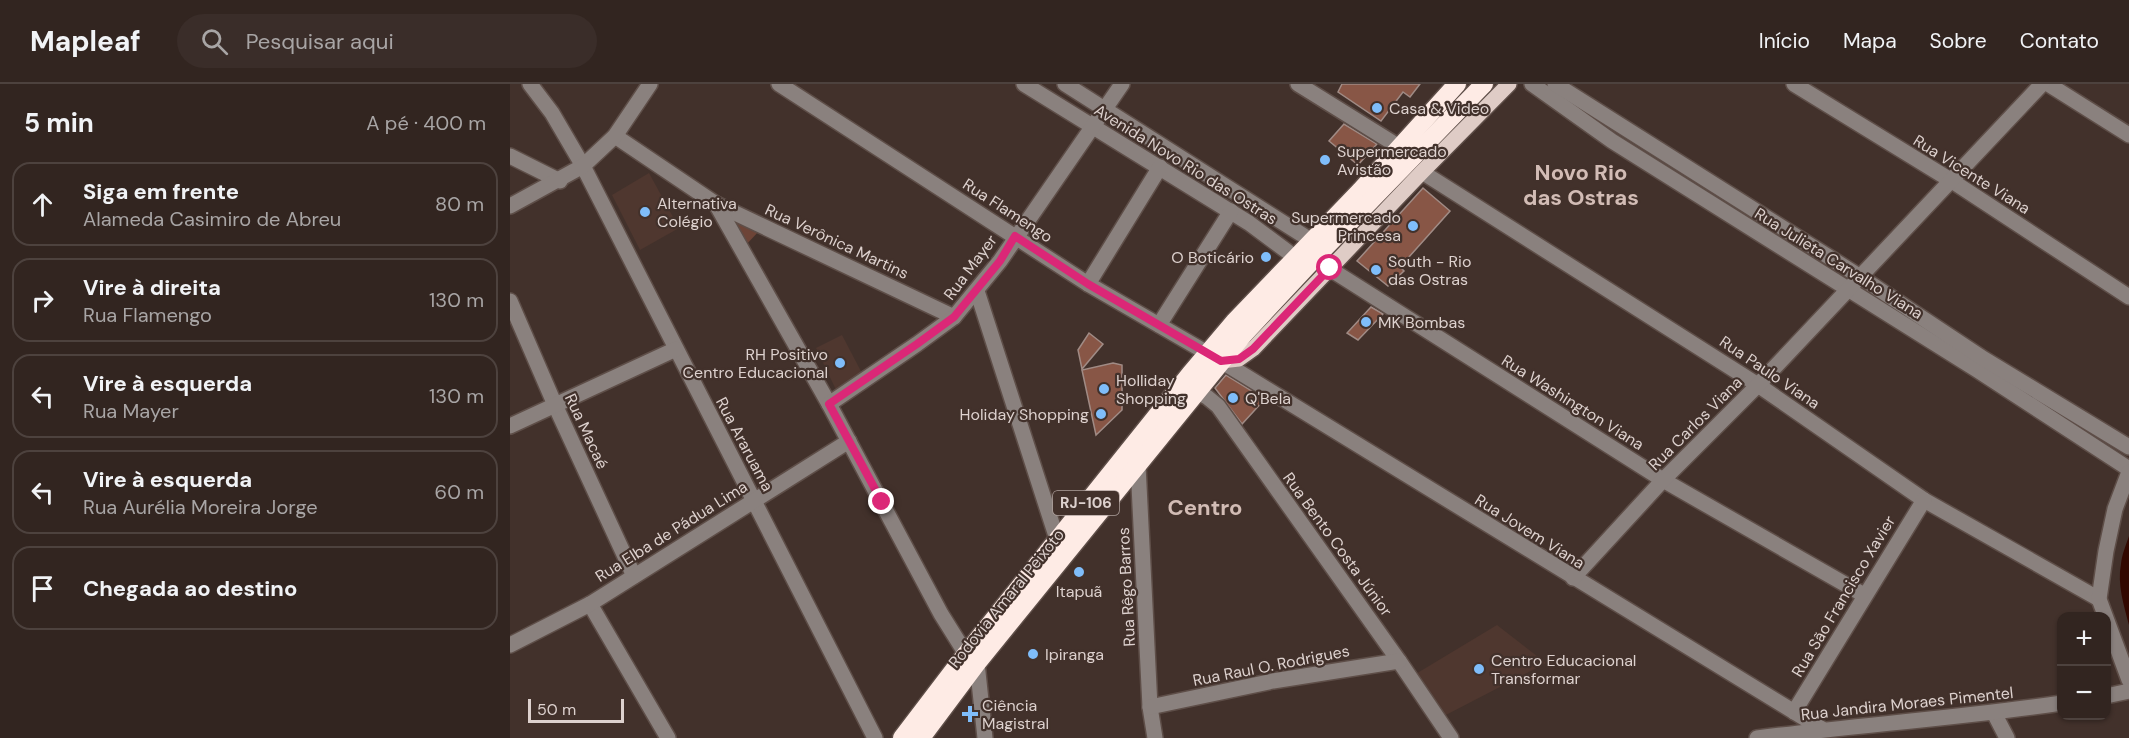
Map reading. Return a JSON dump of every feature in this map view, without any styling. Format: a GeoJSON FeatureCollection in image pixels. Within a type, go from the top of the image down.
{"type":"FeatureCollection","features":[{"type":"Feature","properties":{"kind":"highway","name":"Rodovia Amaral Peixoto"},"geometry":{"type":"LineString","coordinates":[[1215,357],[1234,322],[1401,148],[1457,84]]}},
{"type":"Feature","properties":{"kind":"highway","name":"Rodovia Amaral Peixoto"},"geometry":{"type":"LineString","coordinates":[[921,738],[971,659],[1057,539],[1215,357],[1484,84]]}},
{"type":"Feature","properties":{"kind":"highway","name":"Rodovia Amaral Peixoto"},"geometry":{"type":"LineString","coordinates":[[902,738],[1138,465],[1189,389]]}},
{"type":"Feature","properties":{"kind":"main road"},"geometry":{"type":"LineString","coordinates":[[1215,357],[1239,359],[1253,349],[1509,84]]}},
{"type":"Feature","properties":{"kind":"street","name":"Rua Araruama"},"geometry":{"type":"LineString","coordinates":[[530,84],[552,113],[583,166],[875,738]]}},
{"type":"Feature","properties":{"kind":"street"},"geometry":{"type":"LineString","coordinates":[[510,206],[560,181],[583,166],[615,136],[650,84]]}},
{"type":"Feature","properties":{"kind":"street","name":"Rua Flamengo"},"geometry":{"type":"LineString","coordinates":[[779,84],[1088,284],[1215,357]]}},
{"type":"Feature","properties":{"kind":"street","name":"Avenida Novo Rio das Ostras"},"geometry":{"type":"LineString","coordinates":[[1024,84],[1231,212],[1296,258]]}},
{"type":"Feature","properties":{"kind":"street","name":"Avenida Novo Rio das Ostras"},"geometry":{"type":"LineString","coordinates":[[1065,84],[1312,241]]}},
{"type":"Feature","properties":{"kind":"street","name":"Rua Mayer"},"geometry":{"type":"LineString","coordinates":[[829,404],[954,317],[1000,261],[1015,236],[1122,84]]}},
{"type":"Feature","properties":{"kind":"street"},"geometry":{"type":"LineString","coordinates":[[1298,84],[1401,148]]}},
{"type":"Feature","properties":{"kind":"street","name":"Rua Julieta Carvalho Viana"},"geometry":{"type":"LineString","coordinates":[[1532,84],[1612,141],[2129,470]]}},
{"type":"Feature","properties":{"kind":"street","name":"Rua Julieta Carvalho Viana"},"geometry":{"type":"LineString","coordinates":[[1555,84],[1859,276],[1984,358],[2129,447]]}},
{"type":"Feature","properties":{"kind":"street","name":"Rua Vicente Viana"},"geometry":{"type":"LineString","coordinates":[[1794,84],[1952,181],[2129,297]]}},
{"type":"Feature","properties":{"kind":"street","name":"Rua Carlos Viana"},"geometry":{"type":"LineString","coordinates":[[1573,578],[2042,84]]}},
{"type":"Feature","properties":{"kind":"street"},"geometry":{"type":"LineString","coordinates":[[2048,84],[2129,135]]}},
{"type":"Feature","properties":{"kind":"street","name":"Rua Verônica Martins"},"geometry":{"type":"LineString","coordinates":[[615,136],[716,204],[954,317]]}},
{"type":"Feature","properties":{"kind":"street"},"geometry":{"type":"LineString","coordinates":[[510,156],[560,181]]}},
{"type":"Feature","properties":{"kind":"street"},"geometry":{"type":"LineString","coordinates":[[1088,284],[1160,167]]}},
{"type":"Feature","properties":{"kind":"street","name":"Rua Paulo Viana"},"geometry":{"type":"LineString","coordinates":[[1422,172],[1758,385],[1924,500],[2099,599]]}},
{"type":"Feature","properties":{"kind":"street"},"geometry":{"type":"LineString","coordinates":[[716,204],[829,404],[941,614],[971,659],[985,738]]}},
{"type":"Feature","properties":{"kind":"street"},"geometry":{"type":"LineString","coordinates":[[1159,326],[1231,212]]}},
{"type":"Feature","properties":{"kind":"street","name":"Rua Washington Viana"},"geometry":{"type":"LineString","coordinates":[[1330,268],[1664,480],[1864,595]]}},
{"type":"Feature","properties":{"kind":"street"},"geometry":{"type":"LineString","coordinates":[[977,291],[1057,539]]}},
{"type":"Feature","properties":{"kind":"street","name":"Rua Macaé"},"geometry":{"type":"LineString","coordinates":[[510,300],[555,405],[634,576]]}},
{"type":"Feature","properties":{"kind":"street"},"geometry":{"type":"LineString","coordinates":[[510,426],[676,349]]}},
{"type":"Feature","properties":{"kind":"street","name":"Rua Jovem Viana"},"geometry":{"type":"LineString","coordinates":[[1215,357],[1822,729]]}},
{"type":"Feature","properties":{"kind":"street","name":"Rua Bento Costa Júnior"},"geometry":{"type":"LineString","coordinates":[[1189,389],[1207,397],[1218,406],[1400,661],[1451,738]]}},
{"type":"Feature","properties":{"kind":"street","name":"Rua Elba de Pádua Lima"},"geometry":{"type":"LineString","coordinates":[[510,645],[590,604],[849,441]]}},
{"type":"Feature","properties":{"kind":"street","name":"Rua Rêgo Barros"},"geometry":{"type":"LineString","coordinates":[[1138,465],[1150,707],[1155,738]]}},
{"type":"Feature","properties":{"kind":"street"},"geometry":{"type":"LineString","coordinates":[[2127,674],[2099,599],[2115,509],[2129,470]]}},
{"type":"Feature","properties":{"kind":"street","name":"Rua São Francisco Xavier"},"geometry":{"type":"LineString","coordinates":[[1794,712],[1924,500]]}},
{"type":"Feature","properties":{"kind":"street"},"geometry":{"type":"LineString","coordinates":[[590,604],[668,738]]}},
{"type":"Feature","properties":{"kind":"street","name":"Rua Raul O. Rodrigues"},"geometry":{"type":"LineString","coordinates":[[1150,707],[1273,681],[1400,661]]}},
{"type":"Feature","properties":{"kind":"street"},"geometry":{"type":"LineString","coordinates":[[2111,695],[2129,691]]}},
{"type":"Feature","properties":{"kind":"street","name":"Rua Jandira Moraes Pimentel"},"geometry":{"type":"LineString","coordinates":[[1757,738],[1822,729],[1994,713],[2057,704]]}},
{"type":"Feature","properties":{"kind":"street"},"geometry":{"type":"LineString","coordinates":[[1994,713],[2007,738]]}},
{"type":"Feature","properties":{"kind":"shaded area","name":"Alternativa Colégio"},"geometry":{"type":"Polygon","coordinates":[[[649,173],[679,228],[640,250],[612,195],[649,173]]]}},
{"type":"Feature","properties":{"kind":"shaded area"},"geometry":{"type":"Polygon","coordinates":[[[735,222],[759,231],[746,245],[735,222]]]}},
{"type":"Feature","properties":{"kind":"shaded area","name":"RH Positivo Centro Educacional"},"geometry":{"type":"Polygon","coordinates":[[[842,335],[864,377],[838,394],[816,348],[842,335]]]}},
{"type":"Feature","properties":{"kind":"shaded area"},"geometry":{"type":"Polygon","coordinates":[[[2129,536],[2129,625],[2122,595],[2120,572],[2129,536]]]}},
{"type":"Feature","properties":{"kind":"shaded area","name":"Centro Educacional Transformar"},"geometry":{"type":"Polygon","coordinates":[[[1497,625],[1546,663],[1442,717],[1414,675],[1497,625]]]}},
{"type":"Feature","properties":{"kind":"building","name":"Casa & Video"},"geometry":{"type":"Polygon","coordinates":[[[1342,84],[1420,84],[1410,97],[1403,92],[1381,121],[1338,92],[1342,84]]]}},
{"type":"Feature","properties":{"kind":"building"},"geometry":{"type":"Polygon","coordinates":[[[1344,124],[1377,144],[1358,165],[1329,141],[1344,124]]]}},
{"type":"Feature","properties":{"kind":"building","name":"Supermercado Princesa"},"geometry":{"type":"Polygon","coordinates":[[[1423,188],[1450,211],[1400,267],[1404,271],[1388,286],[1357,261],[1423,188]]]}},
{"type":"Feature","properties":{"kind":"building","name":"MK Bombas"},"geometry":{"type":"Polygon","coordinates":[[[1371,307],[1383,314],[1358,340],[1347,333],[1371,307]]]}},
{"type":"Feature","properties":{"kind":"building"},"geometry":{"type":"Polygon","coordinates":[[[1089,333],[1103,344],[1082,369],[1078,350],[1089,333]]]}},
{"type":"Feature","properties":{"kind":"building","name":"Holliday Shopping"},"geometry":{"type":"Polygon","coordinates":[[[1113,363],[1122,365],[1122,410],[1096,435],[1082,370],[1113,363]]]}},
{"type":"Feature","properties":{"kind":"building","name":"Q'Bela"},"geometry":{"type":"Polygon","coordinates":[[[1226,375],[1265,399],[1242,424],[1215,388],[1226,375]]]}},
{"type":"Feature","properties":{"kind":"place","name":"Casa & Video"},"geometry":{"type":"Point","coordinates":[1377,108]}},
{"type":"Feature","properties":{"kind":"place","name":"Supermercado Avistão"},"geometry":{"type":"Point","coordinates":[1325,160]}},
{"type":"Feature","properties":{"kind":"place","name":"Alternativa Colégio"},"geometry":{"type":"Point","coordinates":[645,212]}},
{"type":"Feature","properties":{"kind":"place","name":"Supermercado Princesa"},"geometry":{"type":"Point","coordinates":[1413,226]}},
{"type":"Feature","properties":{"kind":"place","name":"O Boticário"},"geometry":{"type":"Point","coordinates":[1266,257]}},
{"type":"Feature","properties":{"kind":"place","name":"South - Rio das Ostras"},"geometry":{"type":"Point","coordinates":[1376,270]}},
{"type":"Feature","properties":{"kind":"place","name":"MK Bombas"},"geometry":{"type":"Point","coordinates":[1366,322]}},
{"type":"Feature","properties":{"kind":"place","name":"RH Positivo Centro Educacional"},"geometry":{"type":"Point","coordinates":[840,363]}},
{"type":"Feature","properties":{"kind":"place","name":"Holliday Shopping"},"geometry":{"type":"Point","coordinates":[1104,389]}},
{"type":"Feature","properties":{"kind":"place","name":"Q'Bela"},"geometry":{"type":"Point","coordinates":[1233,398]}},
{"type":"Feature","properties":{"kind":"place","name":"Holiday Shopping"},"geometry":{"type":"Point","coordinates":[1101,414]}},
{"type":"Feature","properties":{"kind":"place","name":"Itapuã"},"geometry":{"type":"Point","coordinates":[1079,572]}},
{"type":"Feature","properties":{"kind":"place","name":"Ipiranga"},"geometry":{"type":"Point","coordinates":[1033,654]}},
{"type":"Feature","properties":{"kind":"place","name":"Centro Educacional Transformar"},"geometry":{"type":"Point","coordinates":[1479,669]}},
{"type":"Feature","properties":{"kind":"place","name":"Ciência Magistral"},"geometry":{"type":"Point","coordinates":[970,714]}},
{"type":"Feature","properties":{"kind":"district","name":"Novo Rio das Ostras"},"geometry":{"type":"Point","coordinates":[1581,184]}},
{"type":"Feature","properties":{"kind":"district","name":"Centro"},"geometry":{"type":"Point","coordinates":[1205,507]}},
{"type":"Feature","properties":{"kind":"route"},"geometry":{"type":"LineString","coordinates":[[882,502],[829,404],[954,317],[1000,261],[1015,236],[1088,284],[1221,361],[1239,359],[1253,349],[1330,268]]}}]}
